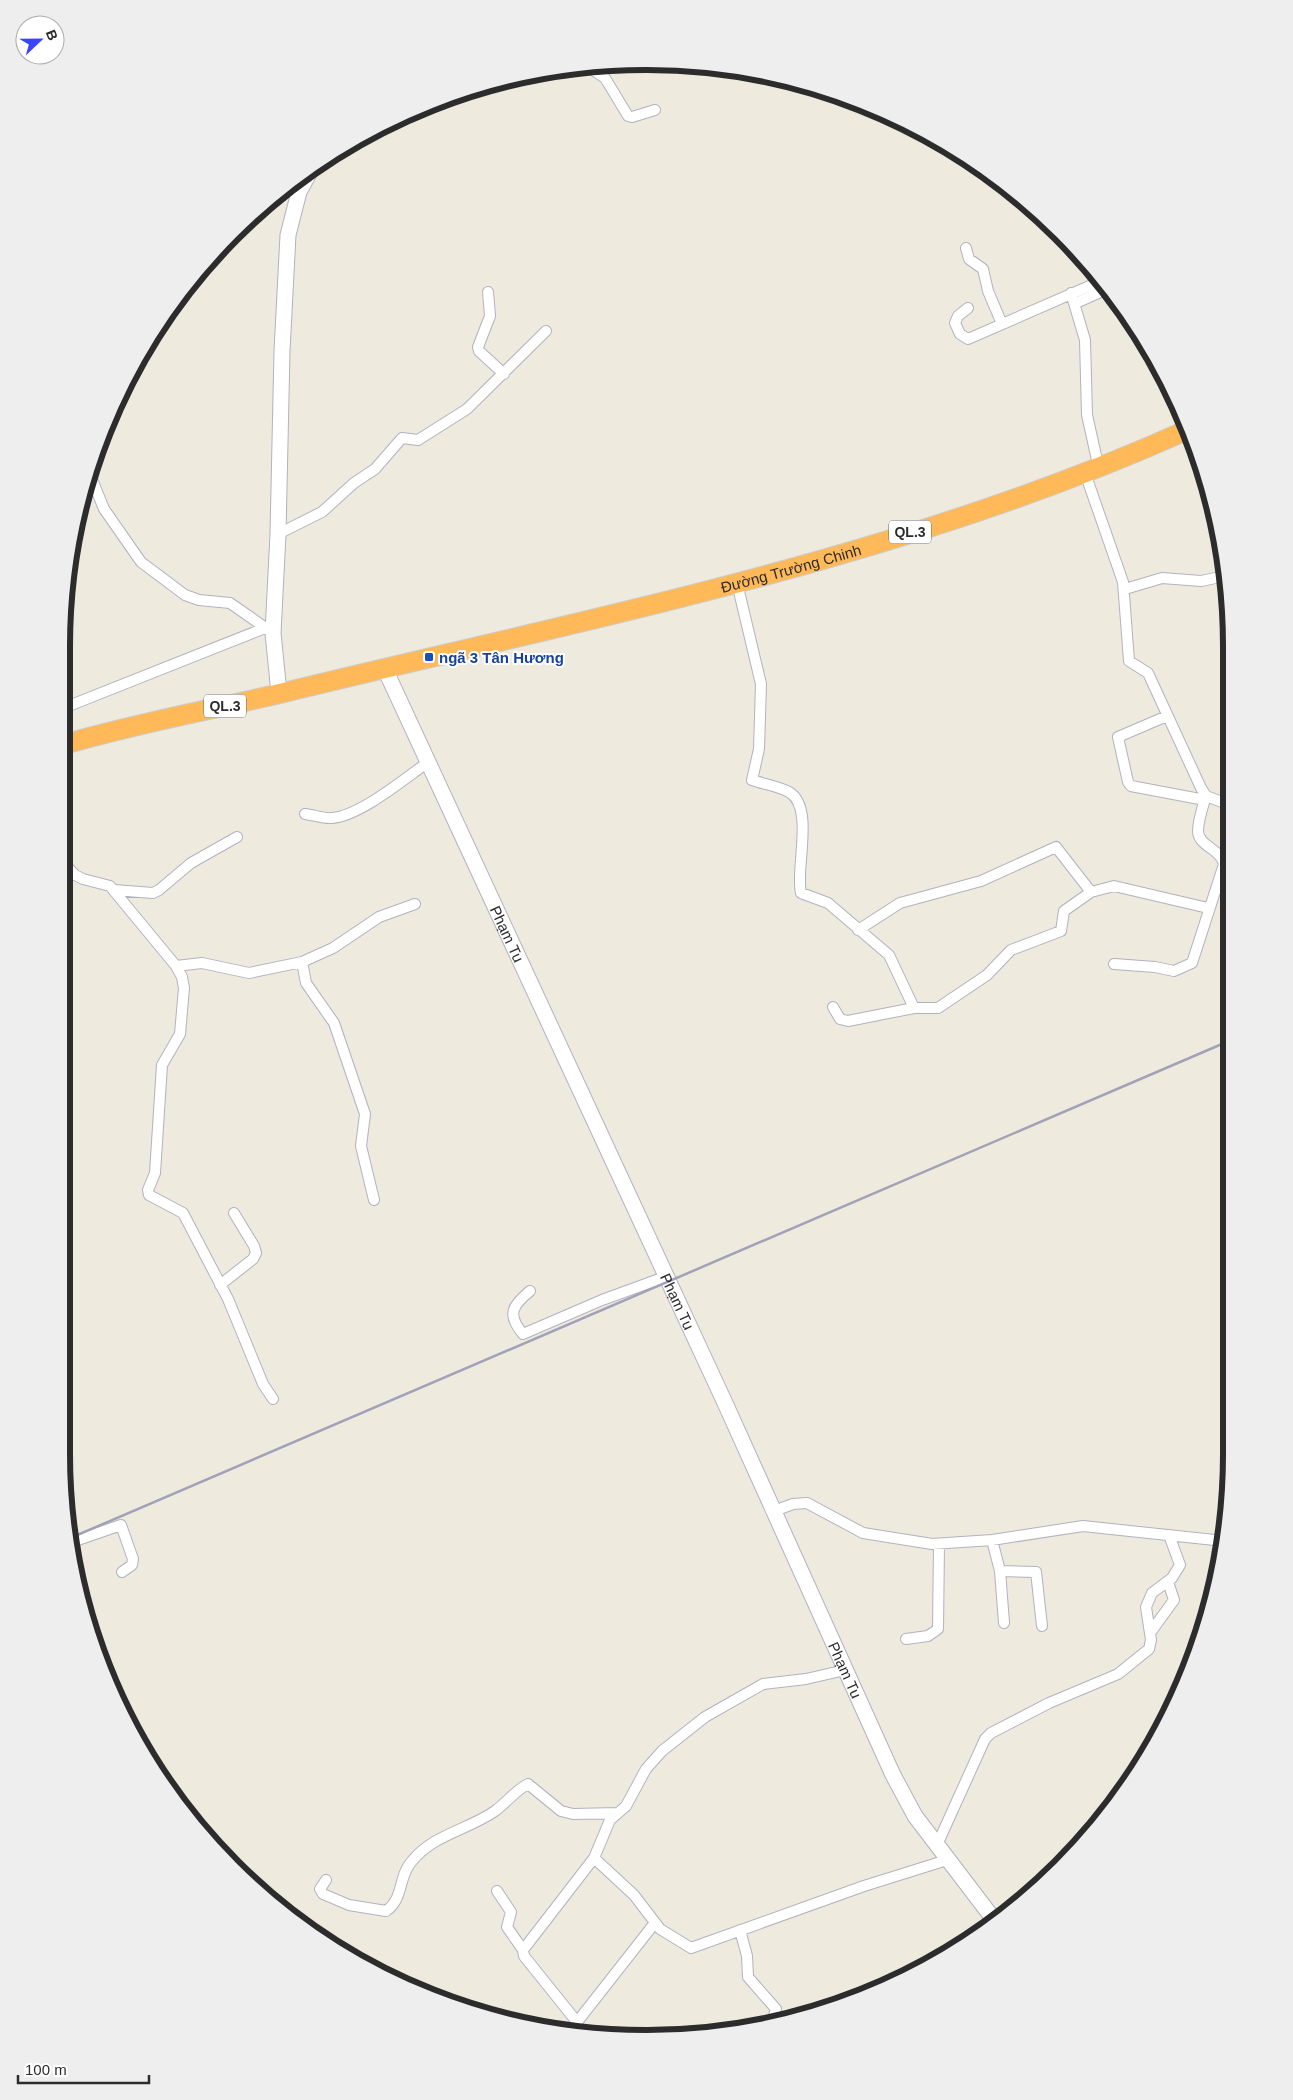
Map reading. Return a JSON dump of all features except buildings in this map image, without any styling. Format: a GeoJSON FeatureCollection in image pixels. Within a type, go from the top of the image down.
{"type":"FeatureCollection","features":[{"type":"Feature","properties":{"kind":"highway","name":"Đường Trường Chinh"},"geometry":{"type":"LineString","coordinates":[[384,667],[737,582],[956,518],[1092,471],[1181,433]]}},
{"type":"Feature","properties":{"kind":"highway","name":"QL.3"},"geometry":{"type":"LineString","coordinates":[[70,743],[384,667]]}},
{"type":"Feature","properties":{"kind":"street"},"geometry":{"type":"LineString","coordinates":[[596,72],[605,78],[628,116],[632,118],[655,110]]}},
{"type":"Feature","properties":{"kind":"street"},"geometry":{"type":"LineString","coordinates":[[279,693],[269,631],[278,534],[282,351],[288,235],[299,192],[304,183]]}},
{"type":"Feature","properties":{"kind":"street"},"geometry":{"type":"LineString","coordinates":[[966,248],[969,259],[983,269],[988,290],[1002,324]]}},
{"type":"Feature","properties":{"kind":"street"},"geometry":{"type":"LineString","coordinates":[[1074,298],[1095,284]]}},
{"type":"Feature","properties":{"kind":"street"},"geometry":{"type":"LineString","coordinates":[[488,292],[490,316],[478,347],[479,351],[504,374]]}},
{"type":"Feature","properties":{"kind":"street"},"geometry":{"type":"LineString","coordinates":[[968,308],[958,316],[955,323],[963,337],[968,339],[1002,324],[1074,298],[1100,292]]}},
{"type":"Feature","properties":{"kind":"street"},"geometry":{"type":"LineString","coordinates":[[1074,298],[1085,340],[1087,415],[1092,471],[1125,589],[1126,638],[1129,661],[1148,673],[1205,798],[1198,831],[1200,837],[1219,852],[1223,862]]}},
{"type":"Feature","properties":{"kind":"street"},"geometry":{"type":"LineString","coordinates":[[278,534],[322,512],[354,484],[376,469],[402,438],[418,440],[460,414],[504,374],[546,331]]}},
{"type":"Feature","properties":{"kind":"street"},"geometry":{"type":"LineString","coordinates":[[94,485],[104,509],[141,562],[185,595],[199,600],[230,603],[269,631]]}},
{"type":"Feature","properties":{"kind":"street"},"geometry":{"type":"LineString","coordinates":[[1125,589],[1162,578],[1201,581],[1219,577]]}},
{"type":"Feature","properties":{"kind":"street"},"geometry":{"type":"LineString","coordinates":[[737,582],[761,684],[762,706],[759,749],[752,780],[788,791],[795,797],[802,820],[801,893],[828,903],[889,955],[914,1008]]}},
{"type":"Feature","properties":{"kind":"street"},"geometry":{"type":"LineString","coordinates":[[70,706],[269,631]]}},
{"type":"Feature","properties":{"kind":"street","name":"Phạm Tu"},"geometry":{"type":"LineString","coordinates":[[384,667],[774,1511],[904,1798],[947,1860],[991,1916]]}},
{"type":"Feature","properties":{"kind":"street"},"geometry":{"type":"LineString","coordinates":[[1167,716],[1118,738],[1128,782],[1131,786],[1138,788],[1205,798],[1223,803]]}},
{"type":"Feature","properties":{"kind":"street"},"geometry":{"type":"LineString","coordinates":[[305,814],[332,818],[346,814],[374,800],[427,763]]}},
{"type":"Feature","properties":{"kind":"street"},"geometry":{"type":"LineString","coordinates":[[114,890],[152,892],[159,890],[191,863],[237,837]]}},
{"type":"Feature","properties":{"kind":"street"},"geometry":{"type":"LineString","coordinates":[[858,930],[900,903],[981,881],[1056,846],[1091,892]]}},
{"type":"Feature","properties":{"kind":"street"},"geometry":{"type":"LineString","coordinates":[[1114,964],[1155,966],[1174,970],[1192,963],[1208,908],[1223,867]]}},
{"type":"Feature","properties":{"kind":"street"},"geometry":{"type":"LineString","coordinates":[[70,869],[83,880],[102,883],[114,890],[176,966],[184,988],[180,1034],[162,1065],[155,1173],[148,1190],[149,1195],[182,1213],[220,1285],[263,1384],[273,1399]]}},
{"type":"Feature","properties":{"kind":"street"},"geometry":{"type":"LineString","coordinates":[[833,1007],[840,1019],[848,1021],[914,1008],[932,1009],[945,1005],[987,975],[1011,950],[1058,933],[1063,927],[1064,911],[1091,892],[1122,886],[1208,908]]}},
{"type":"Feature","properties":{"kind":"street"},"geometry":{"type":"LineString","coordinates":[[176,966],[202,963],[249,973],[302,962],[333,948],[379,918],[415,904]]}},
{"type":"Feature","properties":{"kind":"street"},"geometry":{"type":"LineString","coordinates":[[302,962],[303,975],[310,990],[334,1023],[365,1114],[362,1146],[374,1200]]}},
{"type":"Feature","properties":{"kind":"street"},"geometry":{"type":"LineString","coordinates":[[220,1285],[253,1259],[256,1253],[254,1246],[234,1213]]}},
{"type":"Feature","properties":{"kind":"street"},"geometry":{"type":"LineString","coordinates":[[530,1291],[517,1302],[514,1309],[514,1316],[523,1334],[602,1300],[665,1277]]}},
{"type":"Feature","properties":{"kind":"street"},"geometry":{"type":"LineString","coordinates":[[774,1511],[793,1504],[807,1503],[863,1533],[891,1539],[939,1544],[992,1540],[1083,1526],[1216,1540]]}},
{"type":"Feature","properties":{"kind":"street"},"geometry":{"type":"LineString","coordinates":[[77,1541],[120,1525],[133,1559],[132,1565],[122,1572]]}},
{"type":"Feature","properties":{"kind":"street"},"geometry":{"type":"LineString","coordinates":[[937,1845],[985,1739],[1048,1703],[1120,1672],[1149,1650],[1151,1645],[1146,1607],[1155,1590],[1168,1582],[1178,1571],[1180,1565],[1169,1535]]}},
{"type":"Feature","properties":{"kind":"street"},"geometry":{"type":"LineString","coordinates":[[992,1540],[1000,1571],[1004,1623]]}},
{"type":"Feature","properties":{"kind":"street"},"geometry":{"type":"LineString","coordinates":[[906,1639],[928,1636],[938,1629],[939,1544]]}},
{"type":"Feature","properties":{"kind":"street"},"geometry":{"type":"LineString","coordinates":[[1000,1571],[1036,1572],[1042,1626]]}},
{"type":"Feature","properties":{"kind":"street"},"geometry":{"type":"LineString","coordinates":[[1150,1633],[1174,1600],[1168,1582]]}},
{"type":"Feature","properties":{"kind":"street"},"geometry":{"type":"LineString","coordinates":[[523,1950],[594,1858],[610,1820],[626,1806],[653,1760],[705,1717],[763,1684],[845,1670]]}},
{"type":"Feature","properties":{"kind":"street"},"geometry":{"type":"LineString","coordinates":[[326,1880],[320,1889],[323,1894],[350,1905],[386,1911],[396,1901],[408,1865],[418,1853],[448,1833],[495,1811],[528,1784],[560,1811],[572,1814],[618,1813]]}},
{"type":"Feature","properties":{"kind":"street"},"geometry":{"type":"LineString","coordinates":[[594,1858],[634,1895],[654,1924],[691,1948],[864,1886],[947,1860]]}},
{"type":"Feature","properties":{"kind":"street"},"geometry":{"type":"LineString","coordinates":[[497,1891],[511,1912],[507,1927],[523,1950],[524,1956],[578,2022]]}},
{"type":"Feature","properties":{"kind":"street"},"geometry":{"type":"LineString","coordinates":[[575,2025],[654,1924]]}},
{"type":"Feature","properties":{"kind":"street"},"geometry":{"type":"LineString","coordinates":[[740,1930],[747,1956],[748,1977],[776,2009],[774,2015]]}},
{"type":"Feature","properties":{"kind":"railway"},"geometry":{"type":"LineString","coordinates":[[76,1536],[1223,1044]]}},
{"type":"Feature","properties":{"kind":"place","name":"ngã 3 Tân Hương"},"geometry":{"type":"Point","coordinates":[429,657]}}]}
